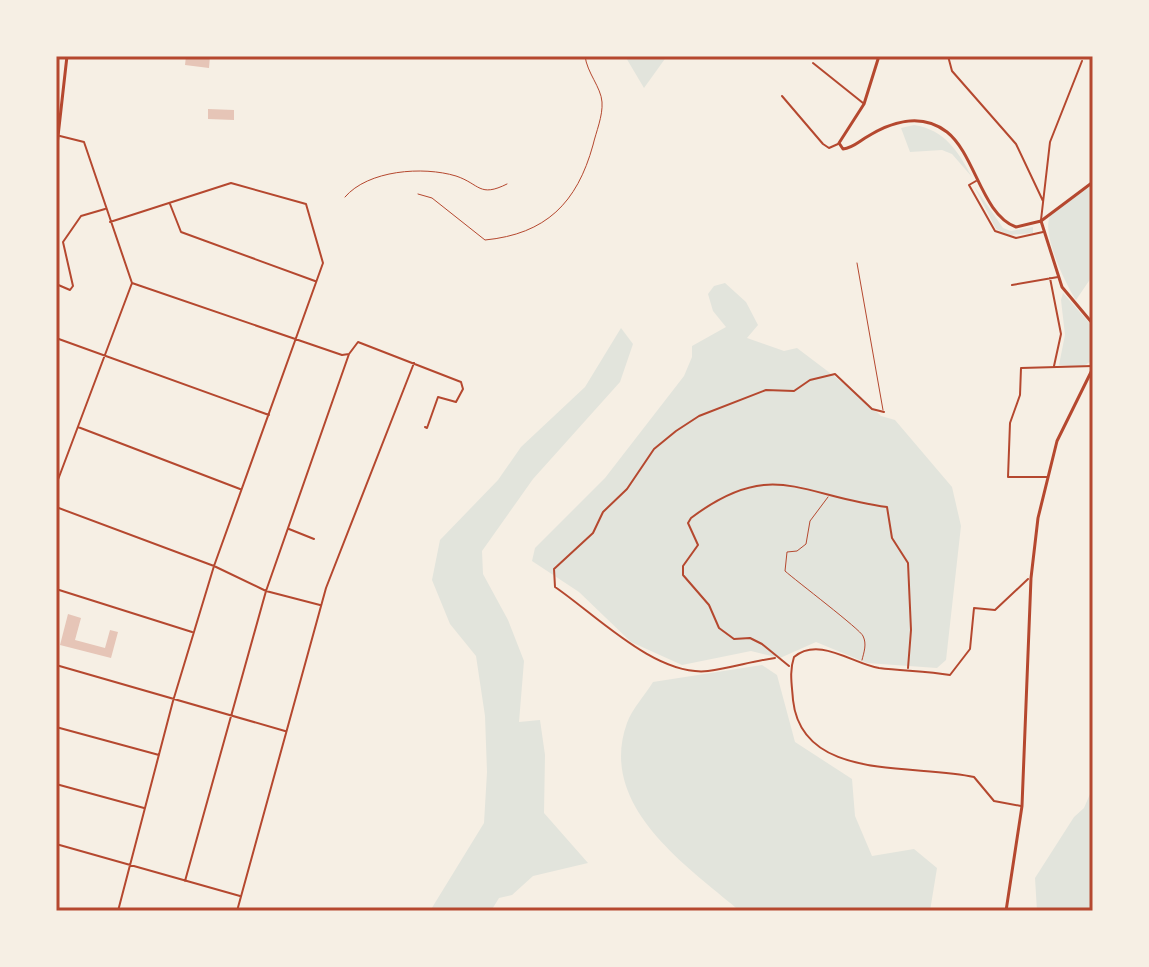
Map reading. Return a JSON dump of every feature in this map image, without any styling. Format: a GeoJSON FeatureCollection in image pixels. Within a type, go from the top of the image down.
{"type":"FeatureCollection","features":[{"type":"Feature","properties":{"kind":"main road"},"geometry":{"type":"LineString","coordinates":[[56,154],[67,56]]}},
{"type":"Feature","properties":{"kind":"main road"},"geometry":{"type":"LineString","coordinates":[[879,56],[864,104],[839,143],[843,149],[882,128],[917,120],[946,131],[957,143],[1001,218],[1016,227],[1041,221],[1093,182]]}},
{"type":"Feature","properties":{"kind":"main road"},"geometry":{"type":"LineString","coordinates":[[56,106],[62,106]]}},
{"type":"Feature","properties":{"kind":"main road"},"geometry":{"type":"LineString","coordinates":[[1041,221],[1058,277],[1073,302],[1093,324]]}},
{"type":"Feature","properties":{"kind":"main road"},"geometry":{"type":"LineString","coordinates":[[1006,911],[1022,806],[1031,578],[1047,477],[1057,441],[1093,367]]}},
{"type":"Feature","properties":{"kind":"street"},"geometry":{"type":"LineString","coordinates":[[948,56],[952,71],[1016,144],[1043,201]]}},
{"type":"Feature","properties":{"kind":"street"},"geometry":{"type":"LineString","coordinates":[[1041,221],[1050,142],[1082,61]]}},
{"type":"Feature","properties":{"kind":"street"},"geometry":{"type":"LineString","coordinates":[[813,63],[864,104]]}},
{"type":"Feature","properties":{"kind":"street"},"geometry":{"type":"LineString","coordinates":[[782,96],[823,144],[829,148],[839,143]]}},
{"type":"Feature","properties":{"kind":"street"},"geometry":{"type":"LineString","coordinates":[[56,485],[132,283],[84,142],[59,136]]}},
{"type":"Feature","properties":{"kind":"street"},"geometry":{"type":"LineString","coordinates":[[978,179],[969,185],[995,231],[1016,238],[1044,232]]}},
{"type":"Feature","properties":{"kind":"street"},"geometry":{"type":"LineString","coordinates":[[110,222],[231,183],[306,204],[323,263],[298,340],[214,566],[173,701],[118,911]]}},
{"type":"Feature","properties":{"kind":"street"},"geometry":{"type":"LineString","coordinates":[[169,202],[181,232],[317,281]]}},
{"type":"Feature","properties":{"kind":"street"},"geometry":{"type":"LineString","coordinates":[[56,284],[70,290],[73,286],[63,242],[81,216],[106,208]]}},
{"type":"Feature","properties":{"kind":"street"},"geometry":{"type":"LineString","coordinates":[[1012,285],[1058,277]]}},
{"type":"Feature","properties":{"kind":"street"},"geometry":{"type":"LineString","coordinates":[[1050,278],[1061,334],[1054,367]]}},
{"type":"Feature","properties":{"kind":"street"},"geometry":{"type":"LineString","coordinates":[[132,283],[342,355],[349,354]]}},
{"type":"Feature","properties":{"kind":"street"},"geometry":{"type":"LineString","coordinates":[[56,338],[270,415]]}},
{"type":"Feature","properties":{"kind":"street"},"geometry":{"type":"LineString","coordinates":[[185,881],[266,591],[349,354],[358,342],[461,382],[460,397],[456,402],[438,397],[425,427]]}},
{"type":"Feature","properties":{"kind":"street"},"geometry":{"type":"LineString","coordinates":[[237,911],[334,564],[414,363]]}},
{"type":"Feature","properties":{"kind":"street"},"geometry":{"type":"LineString","coordinates":[[1047,477],[1008,477],[1010,423],[1020,395],[1021,368],[1093,367]]}},
{"type":"Feature","properties":{"kind":"street"},"geometry":{"type":"LineString","coordinates":[[775,658],[706,672],[681,667],[634,649],[555,587],[552,582],[554,569],[593,533],[603,512],[627,489],[654,449],[699,416],[766,390],[794,391],[823,374],[835,374],[872,409],[884,412]]}},
{"type":"Feature","properties":{"kind":"street"},"geometry":{"type":"LineString","coordinates":[[77,427],[242,489]]}},
{"type":"Feature","properties":{"kind":"street"},"geometry":{"type":"LineString","coordinates":[[791,667],[775,658],[762,644],[750,638],[734,639],[725,633],[709,605],[683,575],[683,566],[698,545],[688,523],[726,496],[761,484],[786,483],[850,503],[887,507],[892,538],[908,563],[911,630],[908,669]]}},
{"type":"Feature","properties":{"kind":"street"},"geometry":{"type":"LineString","coordinates":[[56,507],[214,566],[266,591],[322,606]]}},
{"type":"Feature","properties":{"kind":"street"},"geometry":{"type":"LineString","coordinates":[[287,529],[314,539]]}},
{"type":"Feature","properties":{"kind":"street"},"geometry":{"type":"LineString","coordinates":[[1022,806],[994,801],[974,777],[835,757],[814,744],[802,730],[795,713],[791,667],[794,657],[811,650],[851,657],[861,663],[950,675],[970,649],[974,608],[995,610],[1024,580],[1031,578]]}},
{"type":"Feature","properties":{"kind":"street"},"geometry":{"type":"LineString","coordinates":[[56,589],[194,633]]}},
{"type":"Feature","properties":{"kind":"street"},"geometry":{"type":"LineString","coordinates":[[56,665],[286,731]]}},
{"type":"Feature","properties":{"kind":"street"},"geometry":{"type":"LineString","coordinates":[[56,727],[159,755]]}},
{"type":"Feature","properties":{"kind":"street"},"geometry":{"type":"LineString","coordinates":[[56,784],[146,808]]}},
{"type":"Feature","properties":{"kind":"street"},"geometry":{"type":"LineString","coordinates":[[56,844],[241,896]]}},
{"type":"Feature","properties":{"kind":"lane"},"geometry":{"type":"LineString","coordinates":[[418,194],[432,198],[485,240],[518,235],[549,218],[567,203],[582,179],[599,123],[602,100],[586,67],[585,56]]}},
{"type":"Feature","properties":{"kind":"lane"},"geometry":{"type":"LineString","coordinates":[[345,197],[360,185],[406,171],[454,176],[490,191],[507,184]]}},
{"type":"Feature","properties":{"kind":"lane"},"geometry":{"type":"LineString","coordinates":[[857,263],[884,412]]}},
{"type":"Feature","properties":{"kind":"lane"},"geometry":{"type":"LineString","coordinates":[[829,496],[810,521],[806,544],[797,551],[787,552],[783,565],[785,571],[837,616],[858,628],[866,646],[861,663]]}},
{"type":"Feature","properties":{"kind":"shaded area"},"geometry":{"type":"Polygon","coordinates":[[[625,56],[667,56],[644,88],[625,56]]]}},
{"type":"Feature","properties":{"kind":"shaded area"},"geometry":{"type":"Polygon","coordinates":[[[914,125],[934,132],[949,143],[972,177],[952,154],[942,150],[910,152],[901,128],[914,125]]]}},
{"type":"Feature","properties":{"kind":"shaded area"},"geometry":{"type":"Polygon","coordinates":[[[1093,185],[1093,275],[1076,300],[1055,256],[1048,231],[1049,220],[1061,205],[1093,185]]]}},
{"type":"Feature","properties":{"kind":"shaded area"},"geometry":{"type":"Polygon","coordinates":[[[974,186],[1003,228],[1011,231],[1033,227],[1033,233],[1009,235],[996,229],[974,186]]]}},
{"type":"Feature","properties":{"kind":"shaded area"},"geometry":{"type":"Polygon","coordinates":[[[725,283],[746,302],[758,325],[747,338],[784,351],[797,348],[859,395],[881,416],[895,420],[952,487],[961,526],[946,660],[937,668],[867,663],[816,642],[780,658],[751,651],[682,665],[631,642],[579,592],[532,561],[535,548],[605,478],[684,376],[692,357],[692,346],[726,327],[713,311],[708,294],[714,286],[725,283]]]}},
{"type":"Feature","properties":{"kind":"shaded area"},"geometry":{"type":"Polygon","coordinates":[[[1063,293],[1093,327],[1093,360],[1082,367],[1059,365],[1065,335],[1063,293]]]}},
{"type":"Feature","properties":{"kind":"shaded area"},"geometry":{"type":"Polygon","coordinates":[[[621,328],[633,344],[620,382],[533,479],[482,551],[483,574],[508,620],[524,661],[519,722],[540,720],[545,755],[544,813],[588,863],[533,876],[512,895],[499,898],[491,911],[430,911],[484,823],[487,772],[485,716],[476,656],[450,624],[432,580],[440,540],[498,480],[521,447],[585,387],[621,328]]]}},
{"type":"Feature","properties":{"kind":"shaded area"},"geometry":{"type":"Polygon","coordinates":[[[762,665],[777,675],[795,742],[852,779],[855,816],[872,856],[914,849],[937,868],[930,911],[740,911],[673,854],[652,831],[636,807],[625,781],[621,753],[627,723],[635,707],[653,682],[762,665]]]}},
{"type":"Feature","properties":{"kind":"shaded area"},"geometry":{"type":"Polygon","coordinates":[[[1093,787],[1093,911],[1037,911],[1035,878],[1074,817],[1084,808],[1093,787]]]}},
{"type":"Feature","properties":{"kind":"building"},"geometry":{"type":"Polygon","coordinates":[[[186,56],[210,56],[209,68],[185,65],[186,56]]]}},
{"type":"Feature","properties":{"kind":"building"},"geometry":{"type":"Polygon","coordinates":[[[208,109],[234,110],[234,120],[208,119],[208,109]]]}},
{"type":"Feature","properties":{"kind":"building"},"geometry":{"type":"Polygon","coordinates":[[[68,614],[81,618],[75,640],[105,648],[110,630],[118,632],[111,658],[60,645],[68,614]]]}}]}
